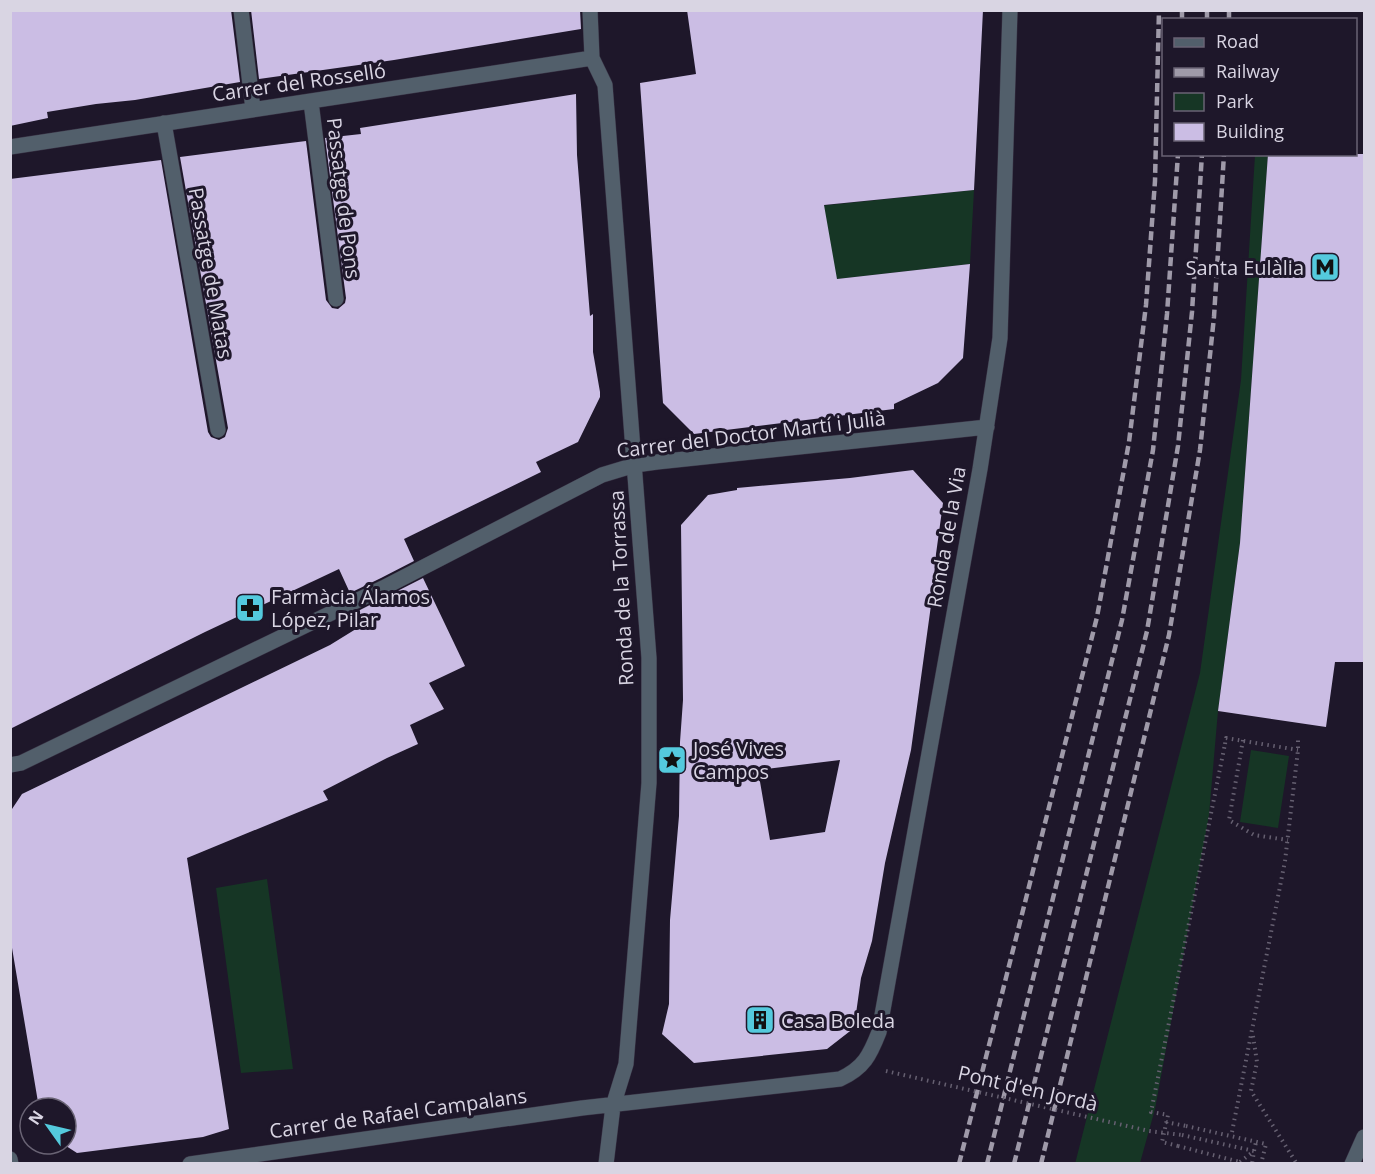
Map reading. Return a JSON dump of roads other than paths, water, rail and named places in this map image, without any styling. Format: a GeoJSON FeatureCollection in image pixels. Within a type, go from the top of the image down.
{"type":"FeatureCollection","features":[{"type":"Feature","properties":{"kind":"street"},"geometry":{"type":"LineString","coordinates":[[241,10],[254,109]]}},
{"type":"Feature","properties":{"kind":"street","name":"Ronda de la Torrassa"},"geometry":{"type":"LineString","coordinates":[[590,10],[592,58],[605,85],[649,658],[649,783],[626,1064],[613,1106],[606,1164]]}},
{"type":"Feature","properties":{"kind":"street","name":"Ronda de la Via"},"geometry":{"type":"LineString","coordinates":[[864,1063],[879,1032],[987,427],[1000,338],[1010,10]]}},
{"type":"Feature","properties":{"kind":"street","name":"Carrer del Rosselló"},"geometry":{"type":"LineString","coordinates":[[10,147],[592,58]]}},
{"type":"Feature","properties":{"kind":"street","name":"Passatge de Pons"},"geometry":{"type":"LineString","coordinates":[[311,102],[336,299]]}},
{"type":"Feature","properties":{"kind":"street","name":"Passatge de Matas"},"geometry":{"type":"LineString","coordinates":[[164,123],[218,430]]}},
{"type":"Feature","properties":{"kind":"street","name":"Carrer del Doctor Martí i Julià"},"geometry":{"type":"LineString","coordinates":[[10,765],[21,763],[384,587],[602,475],[635,465],[987,427]]}},
{"type":"Feature","properties":{"kind":"street","name":"Carrer de Rafael Campalans"},"geometry":{"type":"LineString","coordinates":[[190,1164],[582,1108],[840,1079],[853,1073],[864,1063]]}},
{"type":"Feature","properties":{"kind":"street"},"geometry":{"type":"LineString","coordinates":[[1352,1164],[1365,1137]]}},
{"type":"Feature","properties":{"kind":"street"},"geometry":{"type":"LineString","coordinates":[[10,1159],[11,1164]]}},
{"type":"Feature","properties":{"kind":"railway"},"geometry":{"type":"LineString","coordinates":[[959,1164],[1097,617],[1129,442],[1146,305],[1155,181],[1159,10]]}},
{"type":"Feature","properties":{"kind":"railway"},"geometry":{"type":"LineString","coordinates":[[1182,10],[1182,18]]}},
{"type":"Feature","properties":{"kind":"railway"},"geometry":{"type":"LineString","coordinates":[[1207,10],[1207,18]]}},
{"type":"Feature","properties":{"kind":"railway"},"geometry":{"type":"LineString","coordinates":[[1229,10],[1229,18]]}},
{"type":"Feature","properties":{"kind":"railway"},"geometry":{"type":"LineString","coordinates":[[987,1164],[1122,620],[1153,450],[1167,314],[1178,156]]}},
{"type":"Feature","properties":{"kind":"railway"},"geometry":{"type":"LineString","coordinates":[[1014,1164],[1147,631],[1178,446],[1192,312],[1202,156]]}},
{"type":"Feature","properties":{"kind":"railway"},"geometry":{"type":"LineString","coordinates":[[1041,1164],[1169,635],[1200,450],[1214,317],[1224,156]]}},
{"type":"Feature","properties":{"kind":"place","name":"Santa Eulàlia"},"geometry":{"type":"Point","coordinates":[1325,267]}},
{"type":"Feature","properties":{"kind":"place","name":"Farmàcia Álamos López, Pilar"},"geometry":{"type":"Point","coordinates":[250,608]}},
{"type":"Feature","properties":{"kind":"place","name":"José Vives Campos"},"geometry":{"type":"Point","coordinates":[672,760]}},
{"type":"Feature","properties":{"kind":"place","name":"Casa Boleda"},"geometry":{"type":"Point","coordinates":[760,1020]}}]}
